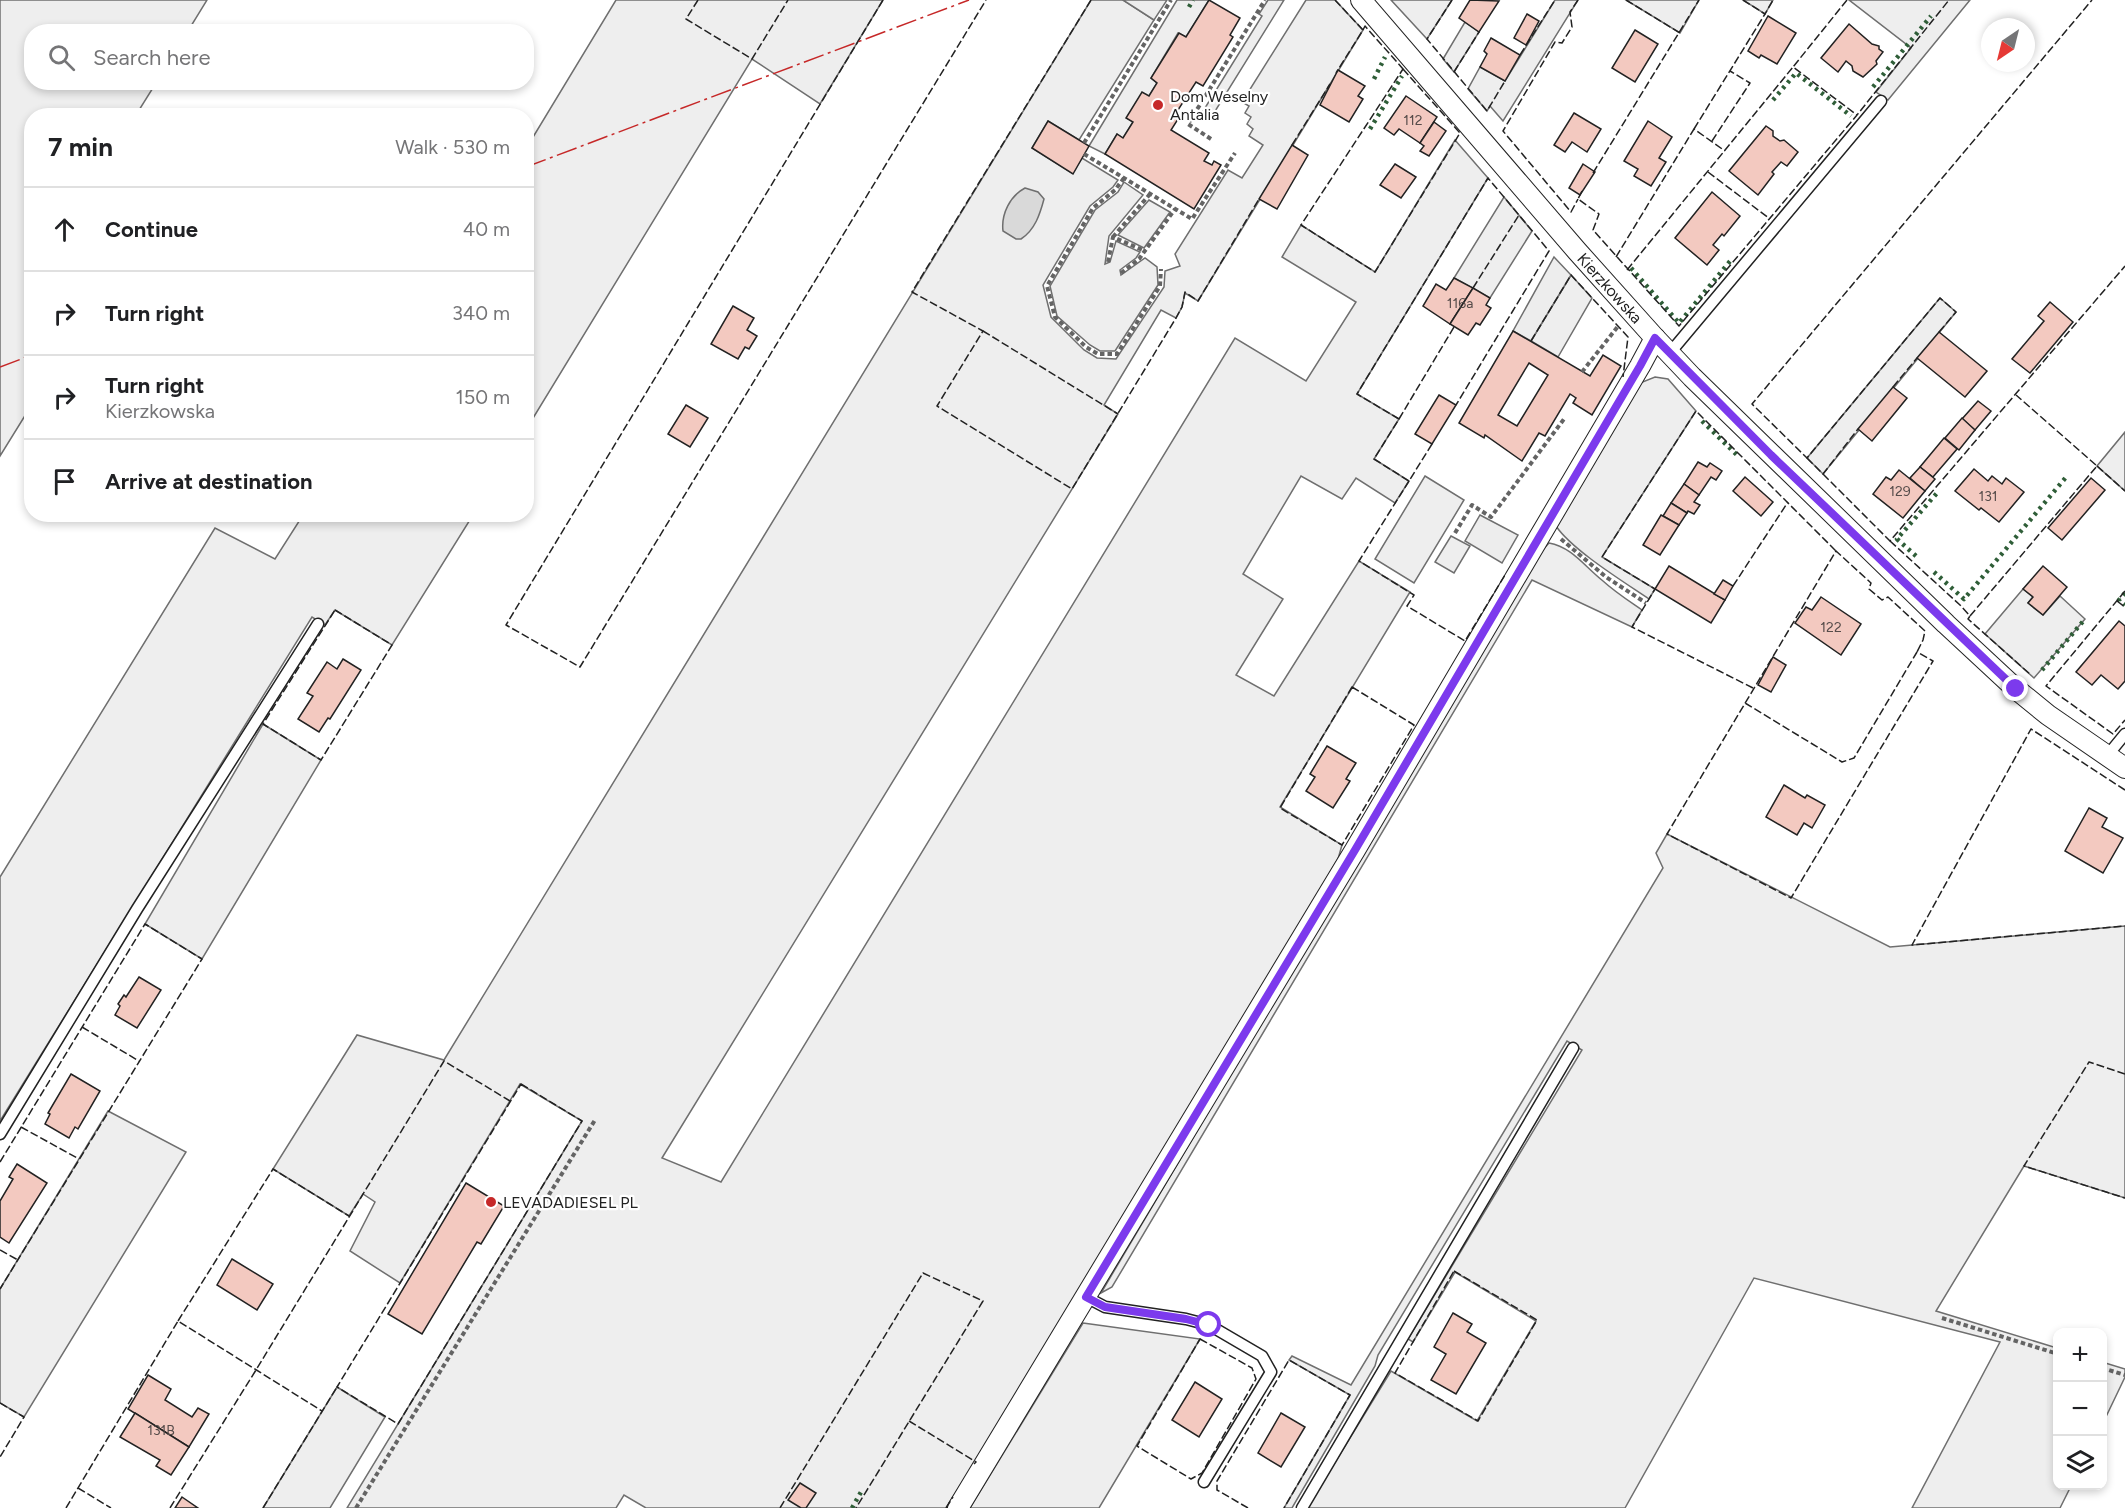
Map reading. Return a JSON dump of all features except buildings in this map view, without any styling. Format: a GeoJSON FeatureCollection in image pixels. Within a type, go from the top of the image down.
{"type":"FeatureCollection","features":[{"type":"Feature","properties":{"kind":"street","name":"Kierzkowska"},"geometry":{"type":"LineString","coordinates":[[1361,0],[1577,251],[1670,354],[1771,455],[2016,689],[2048,715],[2125,768]]}},
{"type":"Feature","properties":{"kind":"street"},"geometry":{"type":"LineString","coordinates":[[958,1508],[1355,850],[1655,338]]}},
{"type":"Feature","properties":{"kind":"lane"},"geometry":{"type":"LineString","coordinates":[[1670,354],[1881,101]]}},
{"type":"Feature","properties":{"kind":"lane"},"geometry":{"type":"LineString","coordinates":[[0,1134],[137,909],[318,624]]}},
{"type":"Feature","properties":{"kind":"lane"},"geometry":{"type":"LineString","coordinates":[[2107,756],[2125,734]]}},
{"type":"Feature","properties":{"kind":"lane"},"geometry":{"type":"LineString","coordinates":[[1302,1508],[1573,1048]]}},
{"type":"Feature","properties":{"kind":"lane"},"geometry":{"type":"LineString","coordinates":[[1086,1297],[1105,1307],[1186,1319],[1209,1325],[1262,1356],[1270,1372],[1204,1482]]}},
{"type":"Feature","properties":{"kind":"path"},"geometry":{"type":"LineString","coordinates":[[1084,143],[1171,0]]}},
{"type":"Feature","properties":{"kind":"path"},"geometry":{"type":"LineString","coordinates":[[1211,138],[1188,124],[1265,0]]}},
{"type":"Feature","properties":{"kind":"path"},"geometry":{"type":"LineString","coordinates":[[1084,154],[1192,219],[1235,153]]}},
{"type":"Feature","properties":{"kind":"path"},"geometry":{"type":"LineString","coordinates":[[1124,178],[1115,190],[1093,208],[1047,286],[1055,317],[1086,347],[1098,354],[1117,354],[1160,286],[1161,269]]}},
{"type":"Feature","properties":{"kind":"path"},"geometry":{"type":"LineString","coordinates":[[1108,262],[1113,237],[1150,194]]}},
{"type":"Feature","properties":{"kind":"path"},"geometry":{"type":"LineString","coordinates":[[1120,273],[1139,259],[1175,209]]}},
{"type":"Feature","properties":{"kind":"path"},"geometry":{"type":"LineString","coordinates":[[1113,237],[1145,251]]}},
{"type":"Feature","properties":{"kind":"path"},"geometry":{"type":"LineString","coordinates":[[1582,372],[1622,322]]}},
{"type":"Feature","properties":{"kind":"path"},"geometry":{"type":"LineString","coordinates":[[1455,533],[1472,505],[1491,517],[1564,419]]}},
{"type":"Feature","properties":{"kind":"path"},"geometry":{"type":"LineString","coordinates":[[1543,529],[1569,544],[1606,577],[1646,603]]}},
{"type":"Feature","properties":{"kind":"path"},"geometry":{"type":"LineString","coordinates":[[356,1508],[595,1120]]}},
{"type":"Feature","properties":{"kind":"path"},"geometry":{"type":"LineString","coordinates":[[1942,1318],[2053,1352]]}},
{"type":"Feature","properties":{"kind":"path"},"geometry":{"type":"LineString","coordinates":[[2107,1369],[2125,1375]]}},
{"type":"Feature","properties":{"kind":"shaded area"},"geometry":{"type":"Polygon","coordinates":[[[0,0],[207,0],[192,24],[24,24],[24,90],[152,90],[140,108],[24,108],[24,417],[0,456],[0,0]]]}},
{"type":"Feature","properties":{"kind":"shaded area"},"geometry":{"type":"Polygon","coordinates":[[[616,0],[883,0],[820,104],[752,59],[534,417],[534,135],[616,0]]]}},
{"type":"Feature","properties":{"kind":"shaded area"},"geometry":{"type":"Polygon","coordinates":[[[1091,0],[1123,0],[1154,20],[1079,140],[1048,121],[1032,148],[1072,173],[1082,158],[1118,180],[1090,206],[1043,285],[1051,317],[1084,350],[1097,358],[1116,359],[1164,287],[1165,271],[1180,266],[1175,254],[1228,170],[1242,178],[1263,145],[1249,136],[1253,129],[1247,124],[1251,117],[1245,113],[1249,106],[1242,102],[1306,0],[1335,0],[1363,30],[1198,301],[1185,293],[1182,307],[1176,318],[1161,310],[1104,405],[1118,414],[662,1158],[721,1182],[1235,338],[1306,381],[1356,302],[1282,257],[1301,225],[1375,272],[1455,140],[1488,178],[1357,394],[1399,419],[1374,459],[1409,481],[1395,503],[1356,478],[1342,499],[1301,476],[1243,574],[1283,599],[1236,675],[1274,696],[1359,561],[1410,592],[1280,807],[1342,845],[1338,859],[1071,1312],[946,1508],[646,1508],[624,1495],[616,1508],[347,1508],[582,1121],[520,1084],[400,1283],[350,1251],[375,1202],[363,1194],[349,1216],[273,1169],[357,1035],[444,1060],[1091,0]]]}},
{"type":"Feature","properties":{"kind":"shaded area"},"geometry":{"type":"Polygon","coordinates":[[[1123,0],[1167,0],[1154,20],[1123,0]]]}},
{"type":"Feature","properties":{"kind":"shaded area"},"geometry":{"type":"Polygon","coordinates":[[[1177,0],[1209,0],[1186,37],[1178,33],[1151,78],[1157,83],[1149,96],[1127,118],[1133,122],[1123,138],[1117,134],[1105,154],[1089,146],[1177,0]]]}},
{"type":"Feature","properties":{"kind":"shaded area"},"geometry":{"type":"Polygon","coordinates":[[[1268,0],[1284,0],[1209,121],[1200,116],[1262,16],[1259,14],[1268,0]]]}},
{"type":"Feature","properties":{"kind":"shaded area"},"geometry":{"type":"Polygon","coordinates":[[[1391,0],[1452,0],[1427,39],[1391,0]]]}},
{"type":"Feature","properties":{"kind":"shaded area"},"geometry":{"type":"Polygon","coordinates":[[[1555,0],[1578,0],[1503,121],[1490,106],[1487,111],[1468,89],[1480,67],[1505,81],[1555,0]]]}},
{"type":"Feature","properties":{"kind":"shaded area"},"geometry":{"type":"Polygon","coordinates":[[[1626,0],[1699,0],[1680,33],[1626,0]]]}},
{"type":"Feature","properties":{"kind":"shaded area"},"geometry":{"type":"Polygon","coordinates":[[[1743,0],[1773,0],[1765,14],[1743,0]]]}},
{"type":"Feature","properties":{"kind":"shaded area"},"geometry":{"type":"Polygon","coordinates":[[[1849,0],[1970,0],[1888,100],[1876,92],[1911,48],[1849,0]]]}},
{"type":"Feature","properties":{"kind":"shaded area"},"geometry":{"type":"Polygon","coordinates":[[[1465,22],[1479,32],[1454,72],[1443,59],[1465,22]]]}},
{"type":"Feature","properties":{"kind":"shaded area"},"geometry":{"type":"Polygon","coordinates":[[[1124,182],[1143,195],[1109,236],[1105,264],[1110,262],[1116,241],[1140,252],[1120,270],[1121,275],[1145,258],[1157,267],[1158,285],[1115,351],[1100,351],[1057,316],[1050,286],[1095,210],[1118,192],[1124,182]]]}},
{"type":"Feature","properties":{"kind":"shaded area"},"geometry":{"type":"Polygon","coordinates":[[[1025,188],[1038,192],[1044,199],[1033,226],[1021,239],[1016,239],[1003,231],[1003,218],[1011,201],[1025,188]]]}},
{"type":"Feature","properties":{"kind":"shaded area"},"geometry":{"type":"Polygon","coordinates":[[[1504,197],[1532,231],[1490,298],[1454,278],[1504,197]]]}},
{"type":"Feature","properties":{"kind":"shaded area"},"geometry":{"type":"Polygon","coordinates":[[[1149,200],[1170,212],[1144,248],[1118,235],[1149,200]]]}},
{"type":"Feature","properties":{"kind":"shaded area"},"geometry":{"type":"Polygon","coordinates":[[[1554,257],[1571,275],[1531,341],[1513,331],[1554,257]]]}},
{"type":"Feature","properties":{"kind":"shaded area"},"geometry":{"type":"Polygon","coordinates":[[[1571,275],[1592,298],[1558,357],[1531,341],[1571,275]]]}},
{"type":"Feature","properties":{"kind":"shaded area"},"geometry":{"type":"Polygon","coordinates":[[[1940,298],[1956,312],[1823,474],[1807,458],[1940,298]]]}},
{"type":"Feature","properties":{"kind":"shaded area"},"geometry":{"type":"Polygon","coordinates":[[[1655,377],[1668,379],[1696,411],[1602,557],[1655,589],[1649,599],[1586,555],[1556,526],[1640,383],[1655,377]]]}},
{"type":"Feature","properties":{"kind":"shaded area"},"geometry":{"type":"Polygon","coordinates":[[[2125,432],[2125,491],[2097,466],[2125,432]]]}},
{"type":"Feature","properties":{"kind":"shaded area"},"geometry":{"type":"Polygon","coordinates":[[[1425,476],[1464,500],[1414,583],[1375,559],[1425,476]]]}},
{"type":"Feature","properties":{"kind":"shaded area"},"geometry":{"type":"Polygon","coordinates":[[[1480,515],[1518,535],[1502,563],[1465,541],[1480,515]]]}},
{"type":"Feature","properties":{"kind":"shaded area"},"geometry":{"type":"Polygon","coordinates":[[[299,522],[469,522],[392,645],[335,610],[325,625],[312,617],[0,1121],[0,877],[215,528],[275,559],[299,522]]]}},
{"type":"Feature","properties":{"kind":"shaded area"},"geometry":{"type":"Polygon","coordinates":[[[1451,536],[1470,546],[1454,573],[1435,562],[1451,536]]]}},
{"type":"Feature","properties":{"kind":"shaded area"},"geometry":{"type":"Polygon","coordinates":[[[1549,543],[1571,553],[1612,589],[1642,610],[1632,627],[1532,580],[1112,1287],[1101,1293],[1538,555],[1549,543]]]}},
{"type":"Feature","properties":{"kind":"shaded area"},"geometry":{"type":"Polygon","coordinates":[[[2023,589],[2033,597],[2028,603],[2043,615],[2060,596],[2085,619],[2034,678],[1985,634],[2023,589]]]}},
{"type":"Feature","properties":{"kind":"shaded area"},"geometry":{"type":"Polygon","coordinates":[[[263,724],[321,760],[202,959],[145,924],[263,724]]]}},
{"type":"Feature","properties":{"kind":"shaded area"},"geometry":{"type":"Polygon","coordinates":[[[1667,834],[1890,947],[2125,926],[2125,1198],[2024,1166],[1936,1311],[2053,1347],[2053,1490],[2069,1490],[2060,1508],[1912,1508],[2000,1342],[1754,1278],[1625,1508],[1307,1508],[1391,1371],[1477,1421],[1536,1321],[1455,1272],[1413,1342],[1408,1339],[1582,1050],[1567,1041],[1378,1355],[1375,1366],[1292,1508],[1284,1508],[1350,1395],[1289,1360],[1292,1356],[1351,1385],[1663,868],[1656,853],[1667,834]]]}},
{"type":"Feature","properties":{"kind":"shaded area"},"geometry":{"type":"Polygon","coordinates":[[[108,1111],[186,1152],[24,1417],[0,1403],[0,1289],[108,1111]]]}},
{"type":"Feature","properties":{"kind":"shaded area"},"geometry":{"type":"Polygon","coordinates":[[[1083,1323],[1200,1339],[1099,1508],[970,1508],[1083,1323]]]}},
{"type":"Feature","properties":{"kind":"shaded area"},"geometry":{"type":"Polygon","coordinates":[[[2107,1364],[2125,1369],[2125,1377],[2107,1415],[2107,1364]]]}},
{"type":"Feature","properties":{"kind":"shaded area"},"geometry":{"type":"Polygon","coordinates":[[[337,1387],[385,1417],[330,1508],[263,1508],[337,1387]]]}},
{"type":"Feature","properties":{"kind":"hedge"},"geometry":{"type":"LineString","coordinates":[[1189,7],[1193,0]]}},
{"type":"Feature","properties":{"kind":"hedge"},"geometry":{"type":"LineString","coordinates":[[1873,87],[1931,16]]}},
{"type":"Feature","properties":{"kind":"hedge"},"geometry":{"type":"LineString","coordinates":[[1374,79],[1385,57]]}},
{"type":"Feature","properties":{"kind":"hedge"},"geometry":{"type":"LineString","coordinates":[[1773,100],[1796,73],[1851,116]]}},
{"type":"Feature","properties":{"kind":"hedge"},"geometry":{"type":"LineString","coordinates":[[1370,129],[1402,76]]}},
{"type":"Feature","properties":{"kind":"hedge"},"geometry":{"type":"LineString","coordinates":[[1631,268],[1679,323],[1731,260]]}},
{"type":"Feature","properties":{"kind":"hedge"},"geometry":{"type":"LineString","coordinates":[[1702,421],[1739,457]]}},
{"type":"Feature","properties":{"kind":"hedge"},"geometry":{"type":"LineString","coordinates":[[1934,572],[1964,599],[2067,476]]}},
{"type":"Feature","properties":{"kind":"hedge"},"geometry":{"type":"LineString","coordinates":[[1916,556],[1897,539],[1937,493]]}},
{"type":"Feature","properties":{"kind":"hedge"},"geometry":{"type":"LineString","coordinates":[[2125,593],[2119,600],[2125,605]]}},
{"type":"Feature","properties":{"kind":"hedge"},"geometry":{"type":"LineString","coordinates":[[2042,670],[2085,619]]}},
{"type":"Feature","properties":{"kind":"hedge"},"geometry":{"type":"LineString","coordinates":[[852,1508],[861,1492]]}},
{"type":"Feature","properties":{"kind":"fence"},"geometry":{"type":"LineString","coordinates":[[698,0],[686,19],[752,59],[788,0]]}},
{"type":"Feature","properties":{"kind":"fence"},"geometry":{"type":"LineString","coordinates":[[883,0],[506,625],[580,667],[986,0]]}},
{"type":"Feature","properties":{"kind":"fence"},"geometry":{"type":"LineString","coordinates":[[1091,0],[912,292],[983,331],[937,406],[1072,489],[1176,318],[1182,307],[1185,292],[1198,301],[1259,199]]}},
{"type":"Feature","properties":{"kind":"fence"},"geometry":{"type":"LineString","coordinates":[[1335,0],[1363,30],[1336,73]]}},
{"type":"Feature","properties":{"kind":"fence"},"geometry":{"type":"LineString","coordinates":[[1452,0],[1427,39],[1487,111],[1505,81]]}},
{"type":"Feature","properties":{"kind":"fence"},"geometry":{"type":"LineString","coordinates":[[1520,55],[1555,0]]}},
{"type":"Feature","properties":{"kind":"fence"},"geometry":{"type":"LineString","coordinates":[[1578,0],[1570,12],[1572,27],[1562,43],[1555,42],[1503,131],[1571,212],[1578,199]]}},
{"type":"Feature","properties":{"kind":"fence"},"geometry":{"type":"LineString","coordinates":[[1626,0],[1680,33]]}},
{"type":"Feature","properties":{"kind":"fence"},"geometry":{"type":"LineString","coordinates":[[1593,173],[1699,0]]}},
{"type":"Feature","properties":{"kind":"fence"},"geometry":{"type":"LineString","coordinates":[[1743,0],[1765,14],[1773,0]]}},
{"type":"Feature","properties":{"kind":"fence"},"geometry":{"type":"LineString","coordinates":[[1847,0],[1793,67],[1857,115]]}},
{"type":"Feature","properties":{"kind":"fence"},"geometry":{"type":"LineString","coordinates":[[1582,191],[1578,199],[1599,214],[1593,230],[1679,326],[1857,115],[1949,0]]}},
{"type":"Feature","properties":{"kind":"fence"},"geometry":{"type":"LineString","coordinates":[[1939,332],[1956,312],[1940,298],[1807,458],[1752,404],[2092,0]]}},
{"type":"Feature","properties":{"kind":"fence"},"geometry":{"type":"LineString","coordinates":[[1694,129],[1765,14]]}},
{"type":"Feature","properties":{"kind":"fence"},"geometry":{"type":"LineString","coordinates":[[1363,30],[1365,26],[1403,69]]}},
{"type":"Feature","properties":{"kind":"fence"},"geometry":{"type":"LineString","coordinates":[[1454,72],[1479,32]]}},
{"type":"Feature","properties":{"kind":"fence"},"geometry":{"type":"LineString","coordinates":[[1627,270],[1793,67]]}},
{"type":"Feature","properties":{"kind":"fence"},"geometry":{"type":"LineString","coordinates":[[1403,69],[1460,133],[1375,272],[1301,225],[1403,69]]}},
{"type":"Feature","properties":{"kind":"fence"},"geometry":{"type":"LineString","coordinates":[[1712,141],[1750,83],[1730,71]]}},
{"type":"Feature","properties":{"kind":"fence"},"geometry":{"type":"LineString","coordinates":[[1292,145],[1330,84]]}},
{"type":"Feature","properties":{"kind":"fence"},"geometry":{"type":"LineString","coordinates":[[1616,257],[1694,129],[1725,151]]}},
{"type":"Feature","properties":{"kind":"fence"},"geometry":{"type":"LineString","coordinates":[[1708,172],[1770,219]]}},
{"type":"Feature","properties":{"kind":"fence"},"geometry":{"type":"LineString","coordinates":[[1432,444],[1409,481],[1374,459],[1399,419],[1357,394],[1488,178],[1549,251],[1456,405]]}},
{"type":"Feature","properties":{"kind":"fence"},"geometry":{"type":"LineString","coordinates":[[1473,288],[1519,215]]}},
{"type":"Feature","properties":{"kind":"fence"},"geometry":{"type":"LineString","coordinates":[[1823,474],[1890,541],[2125,266]]}},
{"type":"Feature","properties":{"kind":"fence"},"geometry":{"type":"LineString","coordinates":[[1531,341],[1571,275],[1628,337],[1623,377]]}},
{"type":"Feature","properties":{"kind":"fence"},"geometry":{"type":"LineString","coordinates":[[1399,419],[1454,327]]}},
{"type":"Feature","properties":{"kind":"fence"},"geometry":{"type":"LineString","coordinates":[[983,331],[1118,414]]}},
{"type":"Feature","properties":{"kind":"fence"},"geometry":{"type":"LineString","coordinates":[[1893,387],[1917,358]]}},
{"type":"Feature","properties":{"kind":"fence"},"geometry":{"type":"LineString","coordinates":[[1970,616],[2097,466],[2016,395]]}},
{"type":"Feature","properties":{"kind":"fence"},"geometry":{"type":"LineString","coordinates":[[1753,688],[1632,627],[1655,589],[1602,557],[1696,411],[1836,551]]}},
{"type":"Feature","properties":{"kind":"fence"},"geometry":{"type":"LineString","coordinates":[[1807,458],[1823,474],[1858,429]]}},
{"type":"Feature","properties":{"kind":"fence"},"geometry":{"type":"LineString","coordinates":[[2097,466],[2125,491]]}},
{"type":"Feature","properties":{"kind":"fence"},"geometry":{"type":"LineString","coordinates":[[1409,481],[1359,561],[1414,595],[1407,606],[1465,641],[1505,575]]}},
{"type":"Feature","properties":{"kind":"fence"},"geometry":{"type":"LineString","coordinates":[[1733,586],[1788,502]]}},
{"type":"Feature","properties":{"kind":"fence"},"geometry":{"type":"LineString","coordinates":[[1890,541],[1960,605],[1970,616],[1968,619],[2031,675]]}},
{"type":"Feature","properties":{"kind":"fence"},"geometry":{"type":"LineString","coordinates":[[1745,703],[1842,762],[1854,758],[1917,652],[1933,661],[1791,898],[1667,834],[1836,551],[1871,583],[1869,589],[1882,600],[1888,597],[1925,631],[1917,652]]}},
{"type":"Feature","properties":{"kind":"fence"},"geometry":{"type":"LineString","coordinates":[[2125,591],[2046,686],[2113,734],[2125,720]]}},
{"type":"Feature","properties":{"kind":"fence"},"geometry":{"type":"LineString","coordinates":[[2117,601],[2125,607]]}},
{"type":"Feature","properties":{"kind":"fence"},"geometry":{"type":"LineString","coordinates":[[335,610],[392,645],[321,760],[263,724],[335,610]]}},
{"type":"Feature","properties":{"kind":"fence"},"geometry":{"type":"LineString","coordinates":[[1352,687],[1414,725],[1342,845],[1280,808],[1352,687]]}},
{"type":"Feature","properties":{"kind":"fence"},"geometry":{"type":"LineString","coordinates":[[2125,790],[2031,729],[1912,945],[2125,926]]}},
{"type":"Feature","properties":{"kind":"fence"},"geometry":{"type":"LineString","coordinates":[[0,1162],[145,924],[202,959],[0,1289]]}},
{"type":"Feature","properties":{"kind":"fence"},"geometry":{"type":"LineString","coordinates":[[82,1027],[139,1061]]}},
{"type":"Feature","properties":{"kind":"fence"},"geometry":{"type":"LineString","coordinates":[[170,1508],[444,1061],[510,1101]]}},
{"type":"Feature","properties":{"kind":"fence"},"geometry":{"type":"LineString","coordinates":[[2125,1074],[2089,1062],[2024,1166],[2125,1198]]}},
{"type":"Feature","properties":{"kind":"fence"},"geometry":{"type":"LineString","coordinates":[[521,1084],[582,1121],[398,1424],[337,1387],[521,1084]]}},
{"type":"Feature","properties":{"kind":"fence"},"geometry":{"type":"LineString","coordinates":[[21,1127],[79,1159]]}},
{"type":"Feature","properties":{"kind":"fence"},"geometry":{"type":"LineString","coordinates":[[178,1321],[273,1169],[349,1216]]}},
{"type":"Feature","properties":{"kind":"fence"},"geometry":{"type":"LineString","coordinates":[[0,1250],[18,1260]]}},
{"type":"Feature","properties":{"kind":"fence"},"geometry":{"type":"LineString","coordinates":[[1454,1271],[1537,1320],[1478,1421],[1395,1373],[1454,1271]]}},
{"type":"Feature","properties":{"kind":"fence"},"geometry":{"type":"LineString","coordinates":[[780,1508],[923,1273],[983,1301],[856,1508]]}},
{"type":"Feature","properties":{"kind":"fence"},"geometry":{"type":"LineString","coordinates":[[66,1508],[178,1321],[322,1411]]}},
{"type":"Feature","properties":{"kind":"fence"},"geometry":{"type":"LineString","coordinates":[[1200,1339],[1252,1368],[1256,1379],[1202,1473],[1191,1479],[1137,1446],[1200,1339]]}},
{"type":"Feature","properties":{"kind":"fence"},"geometry":{"type":"LineString","coordinates":[[1248,1508],[1217,1490],[1217,1481],[1289,1360],[1350,1395],[1284,1508]]}},
{"type":"Feature","properties":{"kind":"fence"},"geometry":{"type":"LineString","coordinates":[[263,1508],[337,1387]]}},
{"type":"Feature","properties":{"kind":"fence"},"geometry":{"type":"LineString","coordinates":[[0,1403],[24,1417],[0,1457]]}},
{"type":"Feature","properties":{"kind":"fence"},"geometry":{"type":"LineString","coordinates":[[909,1421],[976,1462],[974,1464]]}},
{"type":"Feature","properties":{"kind":"fence"},"geometry":{"type":"LineString","coordinates":[[78,1488],[111,1508]]}},
{"type":"Feature","properties":{"kind":"fence"},"geometry":{"type":"LineString","coordinates":[[946,1508],[953,1497]]}},
{"type":"Feature","properties":{"kind":"power"},"geometry":{"type":"LineString","coordinates":[[534,164],[969,0]]}},
{"type":"Feature","properties":{"kind":"power"},"geometry":{"type":"LineString","coordinates":[[0,367],[24,358]]}},
{"type":"Feature","properties":{"kind":"place","name":"Dom Weselny Antalia"},"geometry":{"type":"Point","coordinates":[1158,105]}},
{"type":"Feature","properties":{"kind":"place","name":"LEVADADIESEL PL"},"geometry":{"type":"Point","coordinates":[491,1202]}},
{"type":"Feature","properties":{"kind":"route"},"geometry":{"type":"LineString","coordinates":[[1209,1325],[1186,1319],[1105,1307],[1086,1297],[1355,850],[1655,338],[1771,455],[2016,689]]}}]}
